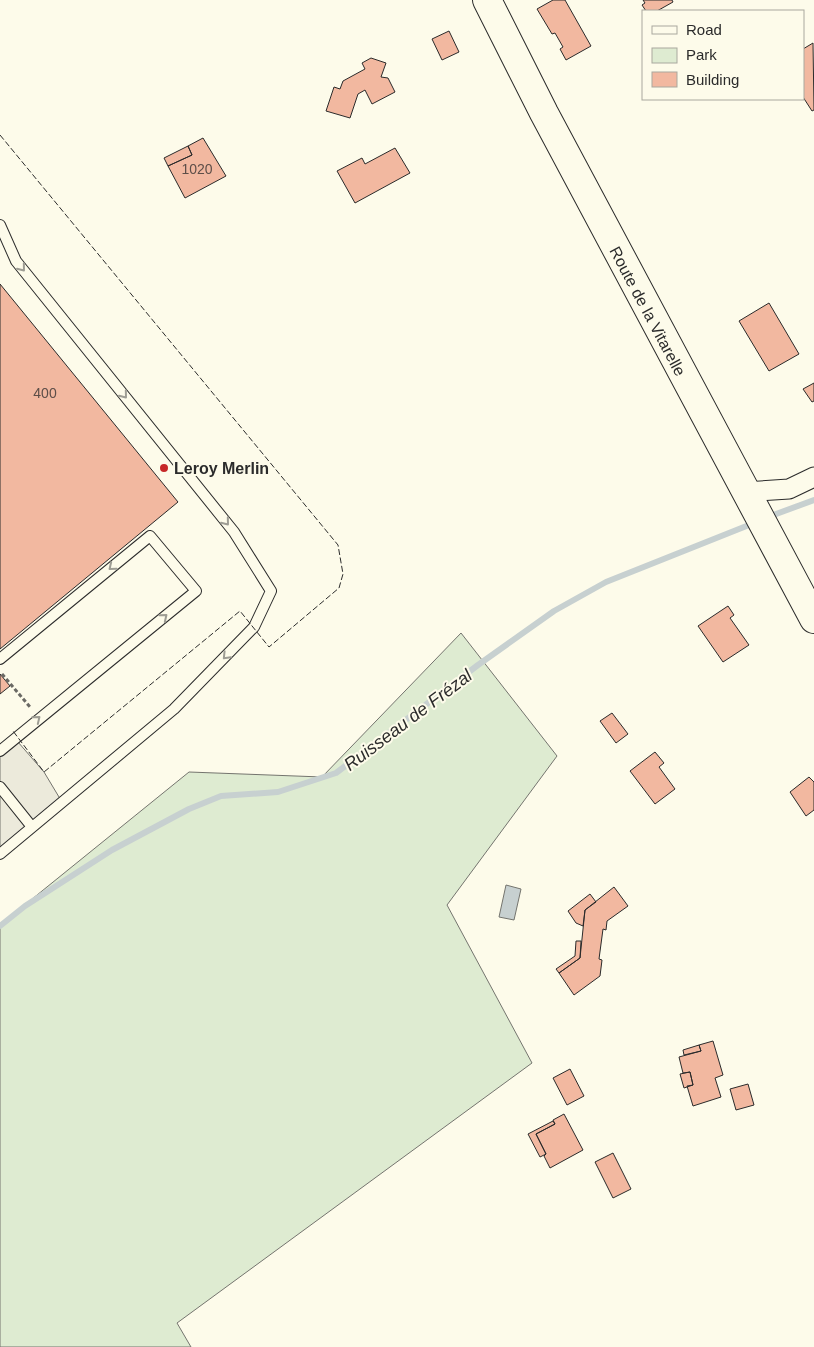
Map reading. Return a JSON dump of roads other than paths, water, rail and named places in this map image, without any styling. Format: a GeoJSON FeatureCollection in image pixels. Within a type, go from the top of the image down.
{"type":"FeatureCollection","features":[{"type":"Feature","properties":{"kind":"street","name":"Route de la Vitarelle"},"geometry":{"type":"LineString","coordinates":[[487,0],[544,113],[748,499],[814,619]]}},
{"type":"Feature","properties":{"kind":"street"},"geometry":{"type":"LineString","coordinates":[[748,499],[790,489],[814,477]]}},
{"type":"Feature","properties":{"kind":"lane"},"geometry":{"type":"LineString","coordinates":[[0,225],[16,260],[234,532],[271,591],[254,627],[174,709],[0,854]]}},
{"type":"Feature","properties":{"kind":"lane"},"geometry":{"type":"LineString","coordinates":[[0,659],[150,536],[196,591],[0,750]]}},
{"type":"Feature","properties":{"kind":"lane"},"geometry":{"type":"LineString","coordinates":[[0,787],[32,827]]}},
{"type":"Feature","properties":{"kind":"waterway","name":"Ruisseau de Frézal"},"geometry":{"type":"LineString","coordinates":[[768,517],[814,500]]}},
{"type":"Feature","properties":{"kind":"waterway","name":"Ruisseau de Frézal"},"geometry":{"type":"LineString","coordinates":[[0,926],[25,906],[112,850],[189,809],[221,796],[278,792],[336,773],[478,665],[554,611],[606,582],[754,523]]}},
{"type":"Feature","properties":{"kind":"place","name":"Leroy Merlin"},"geometry":{"type":"Point","coordinates":[164,468]}}]}
